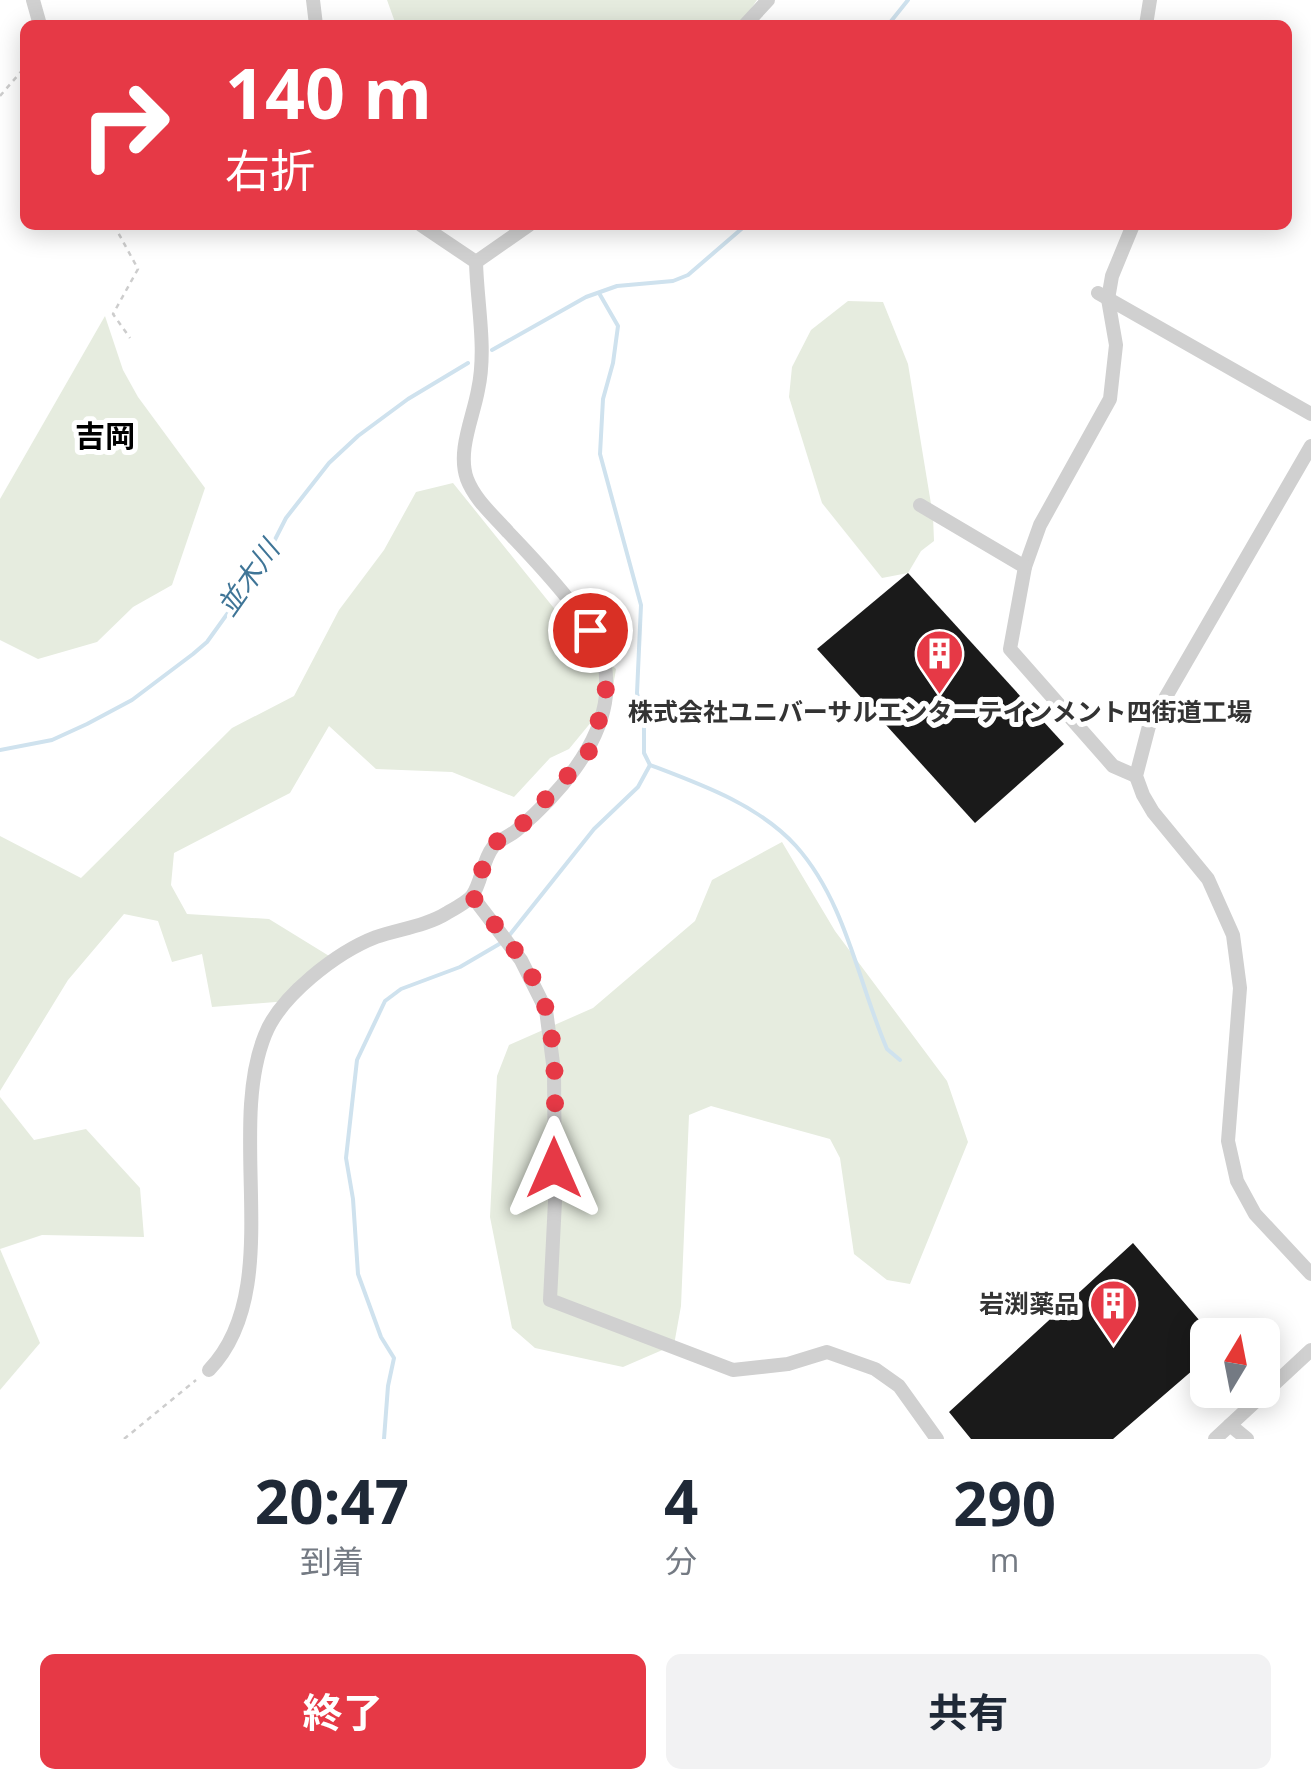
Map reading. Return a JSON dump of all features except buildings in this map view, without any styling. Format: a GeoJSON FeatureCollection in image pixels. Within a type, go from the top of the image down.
{"type":"FeatureCollection","features":[{"type":"Feature","properties":{"kind":"street"},"geometry":{"type":"LineString","coordinates":[[750,20],[768,0]]}},
{"type":"Feature","properties":{"kind":"street"},"geometry":{"type":"LineString","coordinates":[[428,230],[476,262]]}},
{"type":"Feature","properties":{"kind":"street"},"geometry":{"type":"LineString","coordinates":[[476,262],[522,230]]}},
{"type":"Feature","properties":{"kind":"street"},"geometry":{"type":"LineString","coordinates":[[1131,230],[1103,296],[1116,345],[1110,399],[1040,525],[1025,566],[1010,649],[1113,766],[1136,776]]}},
{"type":"Feature","properties":{"kind":"street"},"geometry":{"type":"LineString","coordinates":[[209,1370],[232,1342],[243,1299],[251,1243],[249,1110],[258,1051],[269,1024],[288,1001],[344,953],[377,937],[444,915],[472,896],[496,842],[514,833],[588,754],[606,698],[605,662],[590,630],[522,546],[476,498],[466,477],[464,461],[480,386],[476,262]]}},
{"type":"Feature","properties":{"kind":"street"},"geometry":{"type":"LineString","coordinates":[[1103,296],[1311,414]]}},
{"type":"Feature","properties":{"kind":"street"},"geometry":{"type":"LineString","coordinates":[[1311,446],[1150,726],[1136,776],[1152,812],[1208,879],[1233,935],[1240,988],[1228,1141],[1237,1181],[1255,1214],[1311,1274]]}},
{"type":"Feature","properties":{"kind":"street"},"geometry":{"type":"LineString","coordinates":[[920,504],[1025,566]]}},
{"type":"Feature","properties":{"kind":"street"},"geometry":{"type":"LineString","coordinates":[[472,896],[521,960],[546,1010],[554,1089],[555,1201],[550,1300],[733,1370],[788,1364],[826,1352],[875,1369],[898,1386],[937,1439]]}},
{"type":"Feature","properties":{"kind":"street"},"geometry":{"type":"LineString","coordinates":[[1215,1439],[1311,1350]]}},
{"type":"Feature","properties":{"kind":"street"},"geometry":{"type":"LineString","coordinates":[[1230,1425],[1247,1439]]}},
{"type":"Feature","properties":{"kind":"path"},"geometry":{"type":"LineString","coordinates":[[0,96],[20,73]]}},
{"type":"Feature","properties":{"kind":"path"},"geometry":{"type":"LineString","coordinates":[[117,230],[138,269],[113,314],[130,338]]}},
{"type":"Feature","properties":{"kind":"path"},"geometry":{"type":"LineString","coordinates":[[124,1439],[209,1370]]}},
{"type":"Feature","properties":{"kind":"shaded area"},"geometry":{"type":"Polygon","coordinates":[[[387,0],[757,0],[743,20],[394,20],[387,0]]]}},
{"type":"Feature","properties":{"kind":"shaded area"},"geometry":{"type":"Polygon","coordinates":[[[848,301],[883,302],[908,364],[933,516],[934,541],[921,551],[908,573],[882,578],[822,503],[789,397],[792,367],[811,330],[848,301]]]}},
{"type":"Feature","properties":{"kind":"shaded area"},"geometry":{"type":"Polygon","coordinates":[[[105,316],[123,370],[138,397],[205,488],[172,585],[133,607],[97,642],[38,659],[0,640],[0,499],[105,316]]]}},
{"type":"Feature","properties":{"kind":"shaded area"},"geometry":{"type":"Polygon","coordinates":[[[453,483],[574,633],[616,669],[611,698],[569,749],[550,758],[514,797],[452,772],[376,769],[329,726],[290,793],[174,853],[171,885],[187,914],[269,919],[334,959],[288,1001],[212,1007],[202,954],[172,962],[158,921],[124,914],[68,980],[0,1091],[0,836],[81,878],[232,728],[294,696],[339,610],[384,550],[416,492],[453,483]]]}},
{"type":"Feature","properties":{"kind":"shaded area"},"geometry":{"type":"Polygon","coordinates":[[[782,842],[835,931],[947,1081],[968,1142],[910,1284],[887,1280],[854,1254],[840,1158],[830,1139],[711,1106],[689,1115],[681,1306],[674,1345],[623,1367],[535,1348],[512,1328],[490,1217],[497,1076],[509,1045],[593,1008],[695,921],[712,880],[782,842]]]}},
{"type":"Feature","properties":{"kind":"shaded area"},"geometry":{"type":"Polygon","coordinates":[[[0,1097],[34,1140],[86,1129],[140,1188],[144,1237],[42,1235],[0,1249],[0,1097]]]}},
{"type":"Feature","properties":{"kind":"shaded area"},"geometry":{"type":"Polygon","coordinates":[[[0,1249],[40,1343],[0,1390],[0,1249]]]}},
{"type":"Feature","properties":{"kind":"waterway","name":"並木川"},"geometry":{"type":"LineString","coordinates":[[892,20],[908,0]]}},
{"type":"Feature","properties":{"kind":"waterway","name":"並木川"},"geometry":{"type":"LineString","coordinates":[[492,350],[586,297],[617,286],[673,281],[688,275],[740,230]]}},
{"type":"Feature","properties":{"kind":"waterway"},"geometry":{"type":"LineString","coordinates":[[599,293],[618,326],[603,399],[600,454],[641,605],[637,693],[644,726],[644,753],[650,765],[747,807],[796,846],[827,892],[887,1049],[900,1060]]}},
{"type":"Feature","properties":{"kind":"waterway","name":"並木川"},"geometry":{"type":"LineString","coordinates":[[0,750],[52,740],[87,724],[132,700],[193,654],[207,642],[261,567],[286,518],[329,463],[408,399],[468,363]]}},
{"type":"Feature","properties":{"kind":"waterway"},"geometry":{"type":"LineString","coordinates":[[508,937],[594,829],[638,787],[650,765]]}},
{"type":"Feature","properties":{"kind":"waterway"},"geometry":{"type":"LineString","coordinates":[[384,1439],[394,1358],[381,1337],[358,1274],[346,1158],[357,1060],[385,1001],[401,989],[460,967],[501,943]]}},
{"type":"Feature","properties":{"kind":"place","name":"株式会社ユニバーサルエンターテインメント四街道工場"},"geometry":{"type":"Point","coordinates":[940,696]}},
{"type":"Feature","properties":{"kind":"place","name":"岩渕薬品"},"geometry":{"type":"Point","coordinates":[1114,1346]}},
{"type":"Feature","properties":{"kind":"district","name":"吉岡"},"geometry":{"type":"Point","coordinates":[105,437]}},
{"type":"Feature","properties":{"kind":"route"},"geometry":{"type":"LineString","coordinates":[[554,1168],[554,1070],[546,1010],[521,960],[472,896],[496,842],[514,833],[588,754],[606,698],[605,662],[590,630]]}}]}
